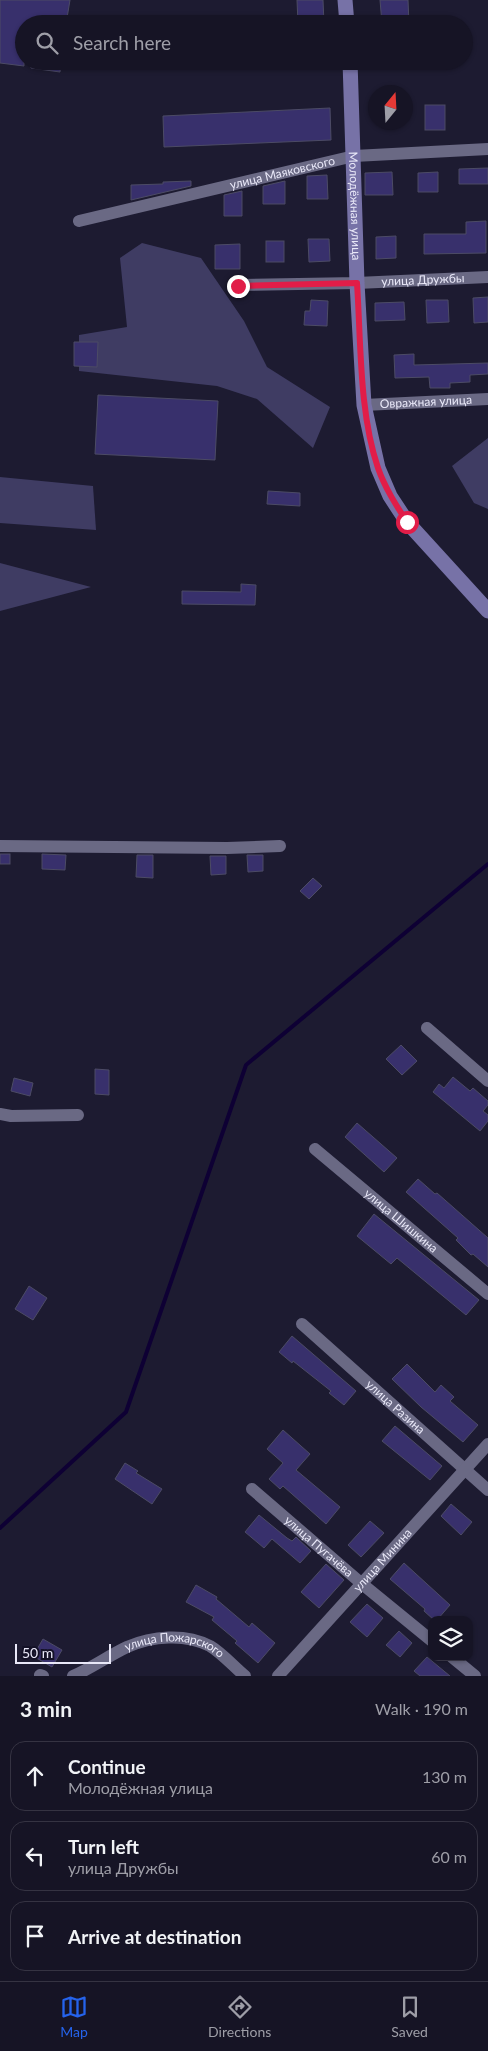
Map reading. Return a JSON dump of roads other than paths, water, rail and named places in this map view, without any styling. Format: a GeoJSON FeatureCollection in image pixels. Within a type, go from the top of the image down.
{"type":"FeatureCollection","features":[{"type":"Feature","properties":{"kind":"main road"},"geometry":{"type":"LineString","coordinates":[[345,0],[346,15]]}},
{"type":"Feature","properties":{"kind":"main road","name":"Молодёжная улица"},"geometry":{"type":"LineString","coordinates":[[350,70],[357,283],[364,405],[378,468],[390,496],[407,522],[488,611]]}},
{"type":"Feature","properties":{"kind":"street","name":"улица Маяковского"},"geometry":{"type":"LineString","coordinates":[[79,221],[354,156],[488,149]]}},
{"type":"Feature","properties":{"kind":"street","name":"улица Дружбы"},"geometry":{"type":"LineString","coordinates":[[238,286],[488,277]]}},
{"type":"Feature","properties":{"kind":"street","name":"Овражная улица"},"geometry":{"type":"LineString","coordinates":[[364,405],[488,399]]}},
{"type":"Feature","properties":{"kind":"street"},"geometry":{"type":"LineString","coordinates":[[0,846],[227,848],[280,846]]}},
{"type":"Feature","properties":{"kind":"street"},"geometry":{"type":"LineString","coordinates":[[427,1028],[488,1081]]}},
{"type":"Feature","properties":{"kind":"street"},"geometry":{"type":"LineString","coordinates":[[0,1114],[11,1116],[78,1115]]}},
{"type":"Feature","properties":{"kind":"street","name":"улица Шишкина"},"geometry":{"type":"LineString","coordinates":[[315,1149],[488,1294]]}},
{"type":"Feature","properties":{"kind":"street","name":"улица Разина"},"geometry":{"type":"LineString","coordinates":[[302,1324],[488,1490]]}},
{"type":"Feature","properties":{"kind":"street","name":"улица Минина"},"geometry":{"type":"LineString","coordinates":[[278,1676],[488,1444]]}},
{"type":"Feature","properties":{"kind":"street","name":"улица Пугачёва"},"geometry":{"type":"LineString","coordinates":[[252,1489],[428,1638]]}},
{"type":"Feature","properties":{"kind":"street","name":"улица Пожарского"},"geometry":{"type":"LineString","coordinates":[[73,1676],[90,1669],[128,1647],[152,1639],[176,1638],[195,1640],[210,1647],[245,1676]]}},
{"type":"Feature","properties":{"kind":"street"},"geometry":{"type":"LineString","coordinates":[[457,1661],[475,1676]]}},
{"type":"Feature","properties":{"kind":"waterway"},"geometry":{"type":"LineString","coordinates":[[0,1528],[126,1412],[246,1065],[488,864]]}}]}
